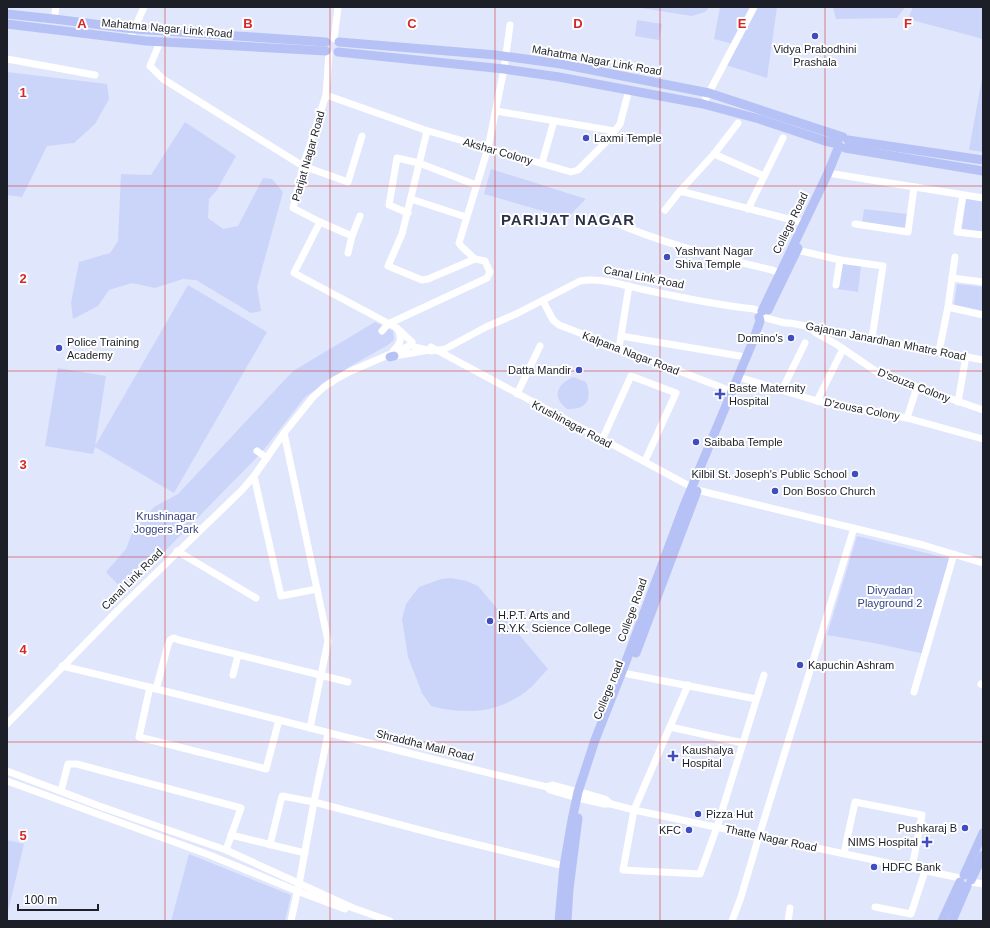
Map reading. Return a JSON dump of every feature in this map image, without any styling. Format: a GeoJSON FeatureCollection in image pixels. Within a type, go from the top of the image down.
{"type":"FeatureCollection","features":[{"type":"Feature","properties":{"kind":"main road","name":"Mahatma Nagar Link Road"},"geometry":{"type":"LineString","coordinates":[[7,14],[134,29],[332,47],[559,77],[703,104],[760,119],[824,141],[843,144]]}},
{"type":"Feature","properties":{"kind":"main road","name":"Mahatma Nagar Link Road"},"geometry":{"type":"LineString","coordinates":[[7,24],[160,42],[332,47],[506,56],[561,64],[708,93],[843,144]]}},
{"type":"Feature","properties":{"kind":"main road"},"geometry":{"type":"LineString","coordinates":[[843,144],[983,160]]}},
{"type":"Feature","properties":{"kind":"main road"},"geometry":{"type":"LineString","coordinates":[[843,144],[983,171]]}},
{"type":"Feature","properties":{"kind":"main road","name":"College road"},"geometry":{"type":"LineString","coordinates":[[567,921],[566,888],[580,796],[607,723],[628,674],[695,489],[742,378],[763,315],[834,174],[843,144]]}},
{"type":"Feature","properties":{"kind":"main road","name":"College Road"},"geometry":{"type":"LineString","coordinates":[[559,921],[566,888],[564,866],[572,820],[595,740],[626,664],[671,540],[695,489],[731,390],[746,357],[779,273],[843,144]]}},
{"type":"Feature","properties":{"kind":"main road"},"geometry":{"type":"LineString","coordinates":[[952,921],[965,880],[983,834]]}},
{"type":"Feature","properties":{"kind":"main road"},"geometry":{"type":"LineString","coordinates":[[942,921],[965,880],[983,854]]}},
{"type":"Feature","properties":{"kind":"street"},"geometry":{"type":"LineString","coordinates":[[54,19],[56,7]]}},
{"type":"Feature","properties":{"kind":"street"},"geometry":{"type":"LineString","coordinates":[[130,39],[144,7]]}},
{"type":"Feature","properties":{"kind":"street","name":"Parijat Nagar Road"},"geometry":{"type":"LineString","coordinates":[[320,222],[293,208],[303,166],[326,95],[338,7]]}},
{"type":"Feature","properties":{"kind":"street"},"geometry":{"type":"LineString","coordinates":[[703,104],[754,7]]}},
{"type":"Feature","properties":{"kind":"street"},"geometry":{"type":"LineString","coordinates":[[382,331],[388,324],[487,278],[490,272],[485,261],[475,258],[459,243],[488,148],[504,69],[510,26]]}},
{"type":"Feature","properties":{"kind":"street"},"geometry":{"type":"LineString","coordinates":[[160,42],[150,66],[163,79],[303,166],[348,182],[362,136]]}},
{"type":"Feature","properties":{"kind":"street"},"geometry":{"type":"LineString","coordinates":[[7,59],[95,75]]}},
{"type":"Feature","properties":{"kind":"street","name":"Akshar Colony"},"geometry":{"type":"LineString","coordinates":[[326,95],[427,130],[571,172],[578,170],[608,140],[620,124],[629,90]]}},
{"type":"Feature","properties":{"kind":"street"},"geometry":{"type":"LineString","coordinates":[[496,111],[615,131]]}},
{"type":"Feature","properties":{"kind":"street"},"geometry":{"type":"LineString","coordinates":[[542,163],[554,121]]}},
{"type":"Feature","properties":{"kind":"street"},"geometry":{"type":"LineString","coordinates":[[665,210],[680,191],[714,154],[738,123]]}},
{"type":"Feature","properties":{"kind":"street"},"geometry":{"type":"LineString","coordinates":[[427,130],[402,234],[388,266],[422,280],[428,280],[475,258]]}},
{"type":"Feature","properties":{"kind":"street"},"geometry":{"type":"LineString","coordinates":[[748,209],[783,138]]}},
{"type":"Feature","properties":{"kind":"street"},"geometry":{"type":"LineString","coordinates":[[714,154],[764,176]]}},
{"type":"Feature","properties":{"kind":"street"},"geometry":{"type":"LineString","coordinates":[[408,213],[388,205],[397,158],[419,163],[476,185]]}},
{"type":"Feature","properties":{"kind":"street"},"geometry":{"type":"LineString","coordinates":[[834,174],[983,198]]}},
{"type":"Feature","properties":{"kind":"street"},"geometry":{"type":"LineString","coordinates":[[854,224],[908,232],[914,187]]}},
{"type":"Feature","properties":{"kind":"street"},"geometry":{"type":"LineString","coordinates":[[680,191],[804,223]]}},
{"type":"Feature","properties":{"kind":"street"},"geometry":{"type":"LineString","coordinates":[[963,195],[957,232],[983,235]]}},
{"type":"Feature","properties":{"kind":"street"},"geometry":{"type":"LineString","coordinates":[[411,199],[466,217]]}},
{"type":"Feature","properties":{"kind":"street"},"geometry":{"type":"LineString","coordinates":[[348,252],[352,236],[360,216]]}},
{"type":"Feature","properties":{"kind":"street"},"geometry":{"type":"LineString","coordinates":[[607,219],[636,232],[712,256],[779,273]]}},
{"type":"Feature","properties":{"kind":"street"},"geometry":{"type":"LineString","coordinates":[[352,236],[320,222],[294,272],[388,324],[398,331],[412,345],[432,350]]}},
{"type":"Feature","properties":{"kind":"street"},"geometry":{"type":"LineString","coordinates":[[797,250],[840,260],[883,266],[872,338]]}},
{"type":"Feature","properties":{"kind":"street"},"geometry":{"type":"LineString","coordinates":[[939,350],[948,307],[955,257]]}},
{"type":"Feature","properties":{"kind":"street"},"geometry":{"type":"LineString","coordinates":[[836,285],[840,260]]}},
{"type":"Feature","properties":{"kind":"street"},"geometry":{"type":"LineString","coordinates":[[952,278],[983,282]]}},
{"type":"Feature","properties":{"kind":"street","name":"Canal Link Road"},"geometry":{"type":"LineString","coordinates":[[7,724],[62,666],[177,551],[242,490],[254,476],[284,433],[313,397],[324,387],[351,370],[392,355],[445,349],[486,327],[543,301],[580,281],[598,280],[754,309],[763,315]]}},
{"type":"Feature","properties":{"kind":"street"},"geometry":{"type":"LineString","coordinates":[[619,348],[629,286]]}},
{"type":"Feature","properties":{"kind":"street","name":"Kalpana Nagar Road"},"geometry":{"type":"LineString","coordinates":[[543,301],[553,320],[559,326],[731,390]]}},
{"type":"Feature","properties":{"kind":"street"},"geometry":{"type":"LineString","coordinates":[[948,307],[983,315]]}},
{"type":"Feature","properties":{"kind":"street","name":"Gajanan Janardhan Mhatre Road"},"geometry":{"type":"LineString","coordinates":[[763,315],[790,323],[939,350],[983,360]]}},
{"type":"Feature","properties":{"kind":"street","name":"D'souza Colony"},"geometry":{"type":"LineString","coordinates":[[810,327],[816,333],[880,374],[983,410]]}},
{"type":"Feature","properties":{"kind":"street"},"geometry":{"type":"LineString","coordinates":[[392,355],[400,344],[398,331]]}},
{"type":"Feature","properties":{"kind":"street"},"geometry":{"type":"LineString","coordinates":[[621,336],[746,357]]}},
{"type":"Feature","properties":{"kind":"street"},"geometry":{"type":"LineString","coordinates":[[782,390],[805,343]]}},
{"type":"Feature","properties":{"kind":"street"},"geometry":{"type":"LineString","coordinates":[[392,355],[412,345]]}},
{"type":"Feature","properties":{"kind":"street"},"geometry":{"type":"LineString","coordinates":[[517,394],[540,346]]}},
{"type":"Feature","properties":{"kind":"street"},"geometry":{"type":"LineString","coordinates":[[817,400],[843,349]]}},
{"type":"Feature","properties":{"kind":"street","name":"Krushinagar Road"},"geometry":{"type":"LineString","coordinates":[[432,350],[448,356],[695,489],[924,545],[983,563]]}},
{"type":"Feature","properties":{"kind":"street"},"geometry":{"type":"LineString","coordinates":[[958,402],[966,356]]}},
{"type":"Feature","properties":{"kind":"street"},"geometry":{"type":"LineString","coordinates":[[602,440],[631,376],[676,393],[645,461]]}},
{"type":"Feature","properties":{"kind":"street","name":"D'zousa Colony"},"geometry":{"type":"LineString","coordinates":[[742,378],[817,400],[907,418],[983,439]]}},
{"type":"Feature","properties":{"kind":"street"},"geometry":{"type":"LineString","coordinates":[[907,418],[917,387]]}},
{"type":"Feature","properties":{"kind":"street"},"geometry":{"type":"LineString","coordinates":[[62,666],[310,728],[328,641],[284,433]]}},
{"type":"Feature","properties":{"kind":"street"},"geometry":{"type":"LineString","coordinates":[[257,451],[267,458]]}},
{"type":"Feature","properties":{"kind":"street"},"geometry":{"type":"LineString","coordinates":[[254,476],[281,596],[317,589]]}},
{"type":"Feature","properties":{"kind":"street"},"geometry":{"type":"LineString","coordinates":[[732,921],[741,897],[854,528]]}},
{"type":"Feature","properties":{"kind":"street"},"geometry":{"type":"LineString","coordinates":[[177,551],[256,598]]}},
{"type":"Feature","properties":{"kind":"street"},"geometry":{"type":"LineString","coordinates":[[914,692],[954,554]]}},
{"type":"Feature","properties":{"kind":"street"},"geometry":{"type":"LineString","coordinates":[[279,720],[266,769],[139,737],[153,688],[168,645],[170,640],[174,638],[348,682]]}},
{"type":"Feature","properties":{"kind":"street"},"geometry":{"type":"LineString","coordinates":[[233,675],[238,655]]}},
{"type":"Feature","properties":{"kind":"street"},"geometry":{"type":"LineString","coordinates":[[628,674],[756,699]]}},
{"type":"Feature","properties":{"kind":"street"},"geometry":{"type":"LineString","coordinates":[[688,685],[634,810],[623,870],[700,874],[717,827],[764,675]]}},
{"type":"Feature","properties":{"kind":"street"},"geometry":{"type":"LineString","coordinates":[[670,727],[742,744]]}},
{"type":"Feature","properties":{"kind":"street","name":"Shraddha Mall Road"},"geometry":{"type":"LineString","coordinates":[[310,728],[328,734],[547,787],[550,790],[605,799],[611,804]]}},
{"type":"Feature","properties":{"kind":"street"},"geometry":{"type":"LineString","coordinates":[[291,921],[328,734]]}},
{"type":"Feature","properties":{"kind":"street"},"geometry":{"type":"LineString","coordinates":[[61,792],[68,764],[77,764],[241,808],[226,850]]}},
{"type":"Feature","properties":{"kind":"street"},"geometry":{"type":"LineString","coordinates":[[7,771],[61,792],[226,850],[298,887],[377,921]]}},
{"type":"Feature","properties":{"kind":"street"},"geometry":{"type":"LineString","coordinates":[[7,781],[390,921]]}},
{"type":"Feature","properties":{"kind":"street"},"geometry":{"type":"LineString","coordinates":[[270,845],[282,796],[314,802],[564,866]]}},
{"type":"Feature","properties":{"kind":"street"},"geometry":{"type":"LineString","coordinates":[[844,853],[855,802],[922,815],[912,868]]}},
{"type":"Feature","properties":{"kind":"street","name":"Thatte Nagar Road"},"geometry":{"type":"LineString","coordinates":[[611,804],[983,884]]}},
{"type":"Feature","properties":{"kind":"street"},"geometry":{"type":"LineString","coordinates":[[231,835],[305,853]]}},
{"type":"Feature","properties":{"kind":"street"},"geometry":{"type":"LineString","coordinates":[[875,907],[911,914],[924,871]]}},
{"type":"Feature","properties":{"kind":"street"},"geometry":{"type":"LineString","coordinates":[[788,921],[790,908]]}},
{"type":"Feature","properties":{"kind":"green space"},"geometry":{"type":"Polygon","coordinates":[[[635,7],[710,7],[705,12],[692,16],[635,7]]]}},
{"type":"Feature","properties":{"kind":"green space"},"geometry":{"type":"Polygon","coordinates":[[[720,7],[777,7],[767,78],[726,65],[736,45],[714,39],[720,7]]]}},
{"type":"Feature","properties":{"kind":"green space"},"geometry":{"type":"Polygon","coordinates":[[[833,7],[905,7],[897,18],[836,19],[833,7]]]}},
{"type":"Feature","properties":{"kind":"green space"},"geometry":{"type":"Polygon","coordinates":[[[913,7],[983,7],[983,39],[908,19],[913,7]]]}},
{"type":"Feature","properties":{"kind":"green space"},"geometry":{"type":"Polygon","coordinates":[[[637,20],[662,24],[659,40],[635,36],[637,20]]]}},
{"type":"Feature","properties":{"kind":"green space"},"geometry":{"type":"Polygon","coordinates":[[[7,72],[107,84],[109,99],[95,124],[74,143],[47,146],[22,197],[7,195],[7,72]]]}},
{"type":"Feature","properties":{"kind":"green space"},"geometry":{"type":"Polygon","coordinates":[[[983,73],[983,152],[969,150],[983,73]]]}},
{"type":"Feature","properties":{"kind":"green space"},"geometry":{"type":"Polygon","coordinates":[[[185,122],[236,156],[217,190],[209,199],[208,218],[223,229],[238,226],[263,178],[272,179],[283,192],[257,287],[261,311],[251,313],[196,280],[183,279],[155,288],[132,283],[109,290],[98,306],[73,319],[71,303],[79,262],[110,253],[118,241],[121,174],[151,175],[185,122]]]}},
{"type":"Feature","properties":{"kind":"green space"},"geometry":{"type":"Polygon","coordinates":[[[491,169],[586,199],[567,218],[484,194],[491,169]]]}},
{"type":"Feature","properties":{"kind":"green space"},"geometry":{"type":"Polygon","coordinates":[[[966,198],[983,201],[983,232],[962,229],[966,198]]]}},
{"type":"Feature","properties":{"kind":"green space"},"geometry":{"type":"Polygon","coordinates":[[[864,209],[907,214],[905,228],[862,223],[864,209]]]}},
{"type":"Feature","properties":{"kind":"green space"},"geometry":{"type":"Polygon","coordinates":[[[842,263],[861,266],[858,292],[837,289],[842,263]]]}},
{"type":"Feature","properties":{"kind":"green space"},"geometry":{"type":"Polygon","coordinates":[[[957,284],[983,287],[983,311],[954,305],[957,284]]]}},
{"type":"Feature","properties":{"kind":"green space"},"geometry":{"type":"Polygon","coordinates":[[[188,285],[267,332],[174,493],[95,447],[93,454],[45,446],[58,368],[106,376],[95,446],[188,285]]]}},
{"type":"Feature","properties":{"kind":"green space","name":"Krushinagar Joggers Park"},"geometry":{"type":"Polygon","coordinates":[[[375,322],[393,331],[394,340],[388,345],[349,367],[305,397],[262,452],[125,592],[106,572],[126,549],[132,533],[154,507],[178,494],[293,371],[375,322]]]}},
{"type":"Feature","properties":{"kind":"green space"},"geometry":{"type":"Polygon","coordinates":[[[573,377],[586,382],[589,394],[586,403],[583,406],[574,409],[567,409],[559,400],[558,391],[567,380],[573,377]]]}},
{"type":"Feature","properties":{"kind":"green space","name":"Divyadan Playground 2"},"geometry":{"type":"Polygon","coordinates":[[[857,536],[950,559],[925,654],[827,635],[857,536]]]}},
{"type":"Feature","properties":{"kind":"green space"},"geometry":{"type":"Polygon","coordinates":[[[451,578],[467,581],[478,586],[548,669],[527,691],[502,705],[479,710],[456,711],[431,706],[422,693],[408,657],[402,619],[406,604],[419,587],[441,579],[451,578]]]}},
{"type":"Feature","properties":{"kind":"green space"},"geometry":{"type":"Polygon","coordinates":[[[7,840],[24,844],[7,916],[7,840]]]}},
{"type":"Feature","properties":{"kind":"green space"},"geometry":{"type":"Polygon","coordinates":[[[189,854],[291,895],[285,921],[171,921],[189,854]]]}},
{"type":"Feature","properties":{"kind":"place","name":"Vidya Prabodhini Prashala"},"geometry":{"type":"Point","coordinates":[815,36]}},
{"type":"Feature","properties":{"kind":"place","name":"Laxmi Temple"},"geometry":{"type":"Point","coordinates":[586,138]}},
{"type":"Feature","properties":{"kind":"place","name":"Yashvant Nagar Shiva Temple"},"geometry":{"type":"Point","coordinates":[667,257]}},
{"type":"Feature","properties":{"kind":"place","name":"Domino's"},"geometry":{"type":"Point","coordinates":[791,338]}},
{"type":"Feature","properties":{"kind":"place","name":"Police Training Academy"},"geometry":{"type":"Point","coordinates":[59,348]}},
{"type":"Feature","properties":{"kind":"place","name":"Datta Mandir"},"geometry":{"type":"Point","coordinates":[579,370]}},
{"type":"Feature","properties":{"kind":"place","name":"Baste Maternity Hospital"},"geometry":{"type":"Point","coordinates":[720,394]}},
{"type":"Feature","properties":{"kind":"place","name":"Saibaba Temple"},"geometry":{"type":"Point","coordinates":[696,442]}},
{"type":"Feature","properties":{"kind":"place","name":"Kilbil St. Joseph's Public School"},"geometry":{"type":"Point","coordinates":[855,474]}},
{"type":"Feature","properties":{"kind":"place","name":"Don Bosco Church"},"geometry":{"type":"Point","coordinates":[775,491]}},
{"type":"Feature","properties":{"kind":"place","name":"H.P.T. Arts and R.Y.K. Science College"},"geometry":{"type":"Point","coordinates":[490,621]}},
{"type":"Feature","properties":{"kind":"place","name":"Kapuchin Ashram"},"geometry":{"type":"Point","coordinates":[800,665]}},
{"type":"Feature","properties":{"kind":"place","name":"Kaushalya Hospital"},"geometry":{"type":"Point","coordinates":[673,756]}},
{"type":"Feature","properties":{"kind":"place","name":"Pizza Hut"},"geometry":{"type":"Point","coordinates":[698,814]}},
{"type":"Feature","properties":{"kind":"place","name":"Pushkaraj B"},"geometry":{"type":"Point","coordinates":[965,828]}},
{"type":"Feature","properties":{"kind":"place","name":"KFC"},"geometry":{"type":"Point","coordinates":[689,830]}},
{"type":"Feature","properties":{"kind":"place","name":"NIMS Hospital"},"geometry":{"type":"Point","coordinates":[927,842]}},
{"type":"Feature","properties":{"kind":"place","name":"HDFC Bank"},"geometry":{"type":"Point","coordinates":[874,867]}},
{"type":"Feature","properties":{"kind":"district","name":"PARIJAT NAGAR"},"geometry":{"type":"Point","coordinates":[568,220]}}]}
